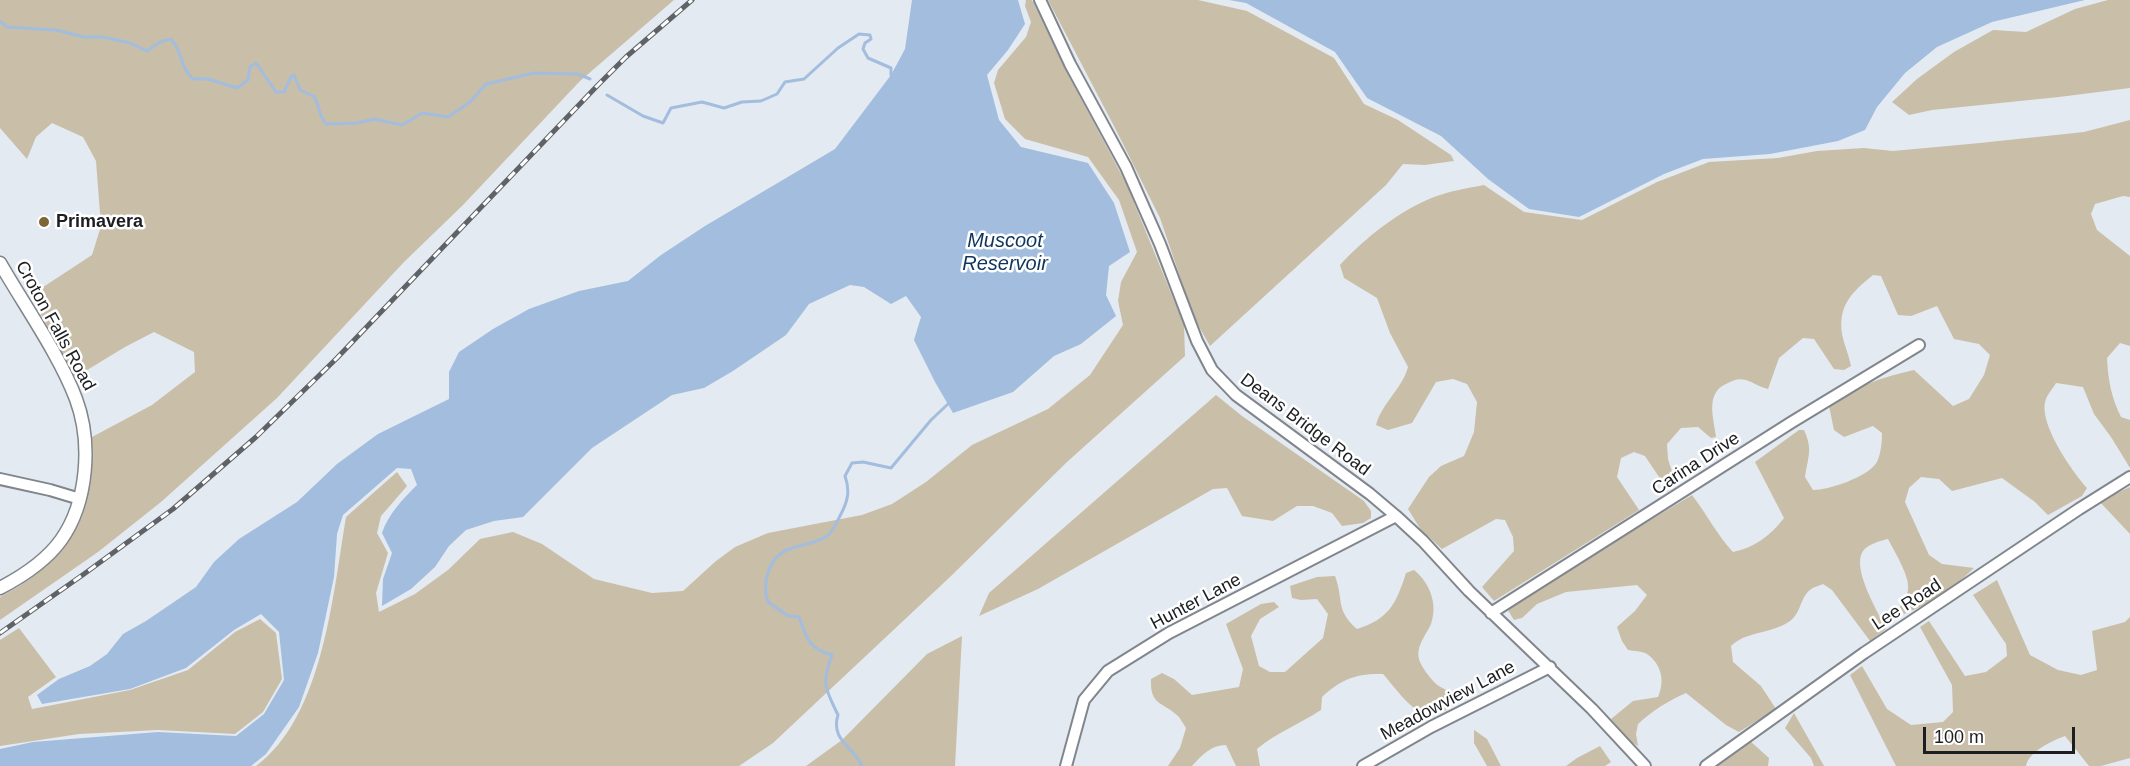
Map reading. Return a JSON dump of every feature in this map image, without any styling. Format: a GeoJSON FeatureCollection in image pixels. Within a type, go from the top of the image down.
{"type":"FeatureCollection","features":[{"type":"Feature","properties":{"kind":"main road","name":"Croton Falls Road"},"geometry":{"type":"LineString","coordinates":[[0,262],[59,363],[81,413],[85,447],[80,499],[69,528],[50,553],[25,573],[0,588]]}},
{"type":"Feature","properties":{"kind":"street","name":"Deans Bridge Road"},"geometry":{"type":"LineString","coordinates":[[1040,0],[1070,64],[1126,166],[1160,244],[1197,341],[1212,370],[1236,395],[1370,494],[1396,516],[1491,613],[1550,667],[1646,766]]}},
{"type":"Feature","properties":{"kind":"street","name":"Carina Drive"},"geometry":{"type":"LineString","coordinates":[[1491,613],[1799,418],[1919,345]]}},
{"type":"Feature","properties":{"kind":"street","name":"Lee Road"},"geometry":{"type":"LineString","coordinates":[[1706,766],[1864,653],[2130,477]]}},
{"type":"Feature","properties":{"kind":"street"},"geometry":{"type":"LineString","coordinates":[[0,478],[80,499]]}},
{"type":"Feature","properties":{"kind":"street","name":"Hunter Lane"},"geometry":{"type":"LineString","coordinates":[[1066,766],[1084,700],[1108,671],[1169,633],[1396,516]]}},
{"type":"Feature","properties":{"kind":"street","name":"Meadowview Lane"},"geometry":{"type":"LineString","coordinates":[[1363,766],[1431,727],[1550,667]]}},
{"type":"Feature","properties":{"kind":"shaded area"},"geometry":{"type":"Polygon","coordinates":[[[0,0],[674,0],[580,81],[463,205],[404,262],[277,398],[161,502],[98,552],[0,620],[0,597],[37,573],[59,553],[76,529],[86,499],[92,437],[152,405],[195,372],[194,352],[154,332],[74,378],[31,295],[92,255],[101,226],[96,161],[83,137],[52,123],[36,137],[27,159],[0,128],[0,0]]]}},
{"type":"Feature","properties":{"kind":"shaded area"},"geometry":{"type":"Polygon","coordinates":[[[1026,0],[1032,0],[1062,63],[1126,183],[1184,325],[1185,356],[1067,462],[950,577],[773,743],[739,766],[256,766],[279,744],[296,717],[310,686],[329,617],[346,517],[397,472],[407,486],[381,516],[377,533],[388,553],[376,593],[379,612],[415,594],[448,570],[480,539],[513,532],[542,544],[594,579],[652,593],[683,591],[735,547],[768,533],[862,515],[892,504],[926,482],[972,445],[1048,409],[1090,375],[1123,325],[1118,301],[1121,282],[1137,252],[1119,200],[1088,157],[1025,139],[1005,119],[994,83],[998,70],[1026,37],[1031,22],[1025,6],[1026,0]]]}},
{"type":"Feature","properties":{"kind":"shaded area"},"geometry":{"type":"Polygon","coordinates":[[[1048,0],[1198,0],[1247,11],[1334,58],[1364,104],[1398,120],[1451,155],[1454,161],[1425,165],[1403,164],[1386,185],[1210,346],[1194,318],[1160,218],[1048,0]]]}},
{"type":"Feature","properties":{"kind":"shaded area"},"geometry":{"type":"Polygon","coordinates":[[[2108,0],[2130,0],[2130,88],[1932,110],[1909,115],[1892,102],[1917,79],[1954,52],[1993,30],[2026,32],[2075,9],[2108,0]]]}},
{"type":"Feature","properties":{"kind":"shaded area"},"geometry":{"type":"Polygon","coordinates":[[[2130,120],[2130,197],[2123,196],[2095,204],[2091,214],[2097,230],[2130,256],[2130,346],[2120,343],[2107,358],[2109,381],[2115,402],[2121,417],[2130,420],[2130,468],[2094,414],[2083,387],[2056,383],[2046,399],[2046,420],[2065,458],[2087,488],[2082,496],[2048,515],[2035,502],[2002,478],[1952,491],[1939,479],[1921,477],[1909,488],[1905,502],[1929,555],[1942,564],[1974,568],[1941,595],[1904,614],[1900,607],[1907,594],[1908,584],[1888,539],[1868,546],[1860,559],[1860,568],[1867,590],[1886,629],[1870,641],[1832,590],[1823,584],[1811,589],[1790,621],[1744,638],[1731,646],[1733,662],[1761,686],[1776,709],[1739,732],[1726,725],[1686,693],[1661,706],[1638,724],[1636,734],[1638,746],[1631,742],[1611,719],[1633,701],[1658,697],[1660,691],[1662,679],[1656,663],[1645,653],[1628,650],[1617,627],[1635,611],[1647,595],[1637,585],[1566,592],[1537,604],[1522,618],[1514,620],[1506,607],[1692,495],[1733,552],[1755,544],[1774,530],[1784,518],[1755,462],[1799,430],[1804,430],[1808,443],[1809,453],[1805,477],[1813,490],[1838,485],[1865,473],[1877,462],[1882,433],[1873,426],[1844,437],[1834,430],[1829,406],[1870,383],[1914,370],[1953,406],[1969,399],[1984,375],[1990,355],[1979,344],[1954,339],[1937,306],[1911,316],[1898,315],[1881,276],[1873,275],[1853,293],[1842,315],[1842,334],[1851,366],[1844,370],[1834,369],[1814,339],[1803,338],[1779,358],[1768,389],[1741,379],[1721,387],[1713,399],[1712,407],[1716,437],[1711,438],[1698,427],[1681,428],[1667,444],[1668,459],[1674,478],[1672,484],[1661,480],[1645,456],[1634,452],[1621,458],[1617,477],[1639,510],[1494,601],[1482,587],[1514,551],[1513,537],[1505,520],[1496,519],[1442,549],[1421,530],[1408,509],[1429,477],[1441,466],[1464,456],[1474,432],[1477,402],[1467,384],[1453,379],[1436,382],[1412,423],[1388,430],[1376,425],[1408,367],[1390,333],[1377,298],[1344,278],[1340,265],[1372,235],[1408,210],[1440,195],[1484,185],[1524,212],[1582,220],[1657,182],[1709,162],[1778,158],[1817,151],[1864,148],[1893,151],[1980,143],[2084,132],[2130,120]]]}},
{"type":"Feature","properties":{"kind":"shaded area"},"geometry":{"type":"Polygon","coordinates":[[[1216,395],[1242,416],[1364,501],[1371,511],[1371,518],[1363,523],[1342,526],[1332,513],[1313,506],[1297,506],[1273,521],[1242,516],[1227,488],[1213,489],[1038,589],[979,616],[989,593],[1216,395]]]}},
{"type":"Feature","properties":{"kind":"shaded area"},"geometry":{"type":"Polygon","coordinates":[[[2130,487],[2130,534],[2099,501],[2130,487]]]}},
{"type":"Feature","properties":{"kind":"shaded area"},"geometry":{"type":"Polygon","coordinates":[[[1414,570],[1428,588],[1434,609],[1431,624],[1420,645],[1419,659],[1434,682],[1462,697],[1453,705],[1438,714],[1427,715],[1406,701],[1383,674],[1357,676],[1336,686],[1322,697],[1321,710],[1257,749],[1260,766],[1236,766],[1226,745],[1221,745],[1211,749],[1192,766],[1168,766],[1180,748],[1186,728],[1178,716],[1155,699],[1151,679],[1162,673],[1174,679],[1192,695],[1239,687],[1243,669],[1226,624],[1261,604],[1274,602],[1279,607],[1260,619],[1251,636],[1259,666],[1270,672],[1285,672],[1323,638],[1328,614],[1317,599],[1292,598],[1290,586],[1317,577],[1335,576],[1343,610],[1357,629],[1377,620],[1390,609],[1406,573],[1414,570]]]}},
{"type":"Feature","properties":{"kind":"shaded area"},"geometry":{"type":"Polygon","coordinates":[[[1997,580],[2030,655],[2058,670],[2081,675],[2097,670],[2092,631],[2125,622],[2130,617],[2130,758],[2101,766],[2089,766],[2065,736],[2036,751],[2026,766],[1896,766],[1850,675],[1862,666],[1887,709],[1911,725],[1943,722],[1953,712],[1952,685],[1920,627],[1929,621],[1965,676],[1986,672],[2007,656],[2006,644],[1973,595],[1997,580]]]}},
{"type":"Feature","properties":{"kind":"shaded area"},"geometry":{"type":"Polygon","coordinates":[[[260,619],[276,633],[282,679],[263,712],[235,734],[158,730],[79,734],[0,746],[0,640],[19,628],[56,677],[28,697],[32,709],[130,690],[188,670],[235,632],[260,619]]]}},
{"type":"Feature","properties":{"kind":"shaded area"},"geometry":{"type":"Polygon","coordinates":[[[962,636],[955,766],[806,766],[842,740],[927,654],[962,636]]]}},
{"type":"Feature","properties":{"kind":"shaded area"},"geometry":{"type":"Polygon","coordinates":[[[1794,713],[1824,766],[1814,766],[1811,758],[1785,728],[1794,713]]]}},
{"type":"Feature","properties":{"kind":"shaded area"},"geometry":{"type":"Polygon","coordinates":[[[1474,730],[1487,739],[1501,766],[1487,766],[1474,743],[1474,730]]]}},
{"type":"Feature","properties":{"kind":"shaded area"},"geometry":{"type":"Polygon","coordinates":[[[1750,741],[1769,758],[1768,766],[1715,766],[1750,741]]]}},
{"type":"Feature","properties":{"kind":"shaded area"},"geometry":{"type":"Polygon","coordinates":[[[1600,746],[1611,762],[1605,766],[1566,766],[1577,758],[1600,746]]]}},
{"type":"Feature","properties":{"kind":"water","name":"Muscoot Reservoir"},"geometry":{"type":"Polygon","coordinates":[[[912,0],[1018,0],[1025,24],[1008,50],[987,75],[999,120],[1021,147],[1088,163],[1114,203],[1130,252],[1109,266],[1106,295],[1116,316],[1081,344],[1054,356],[1013,392],[953,413],[914,340],[921,317],[906,296],[891,304],[864,287],[850,285],[809,304],[786,335],[733,371],[704,388],[672,395],[592,448],[523,517],[494,521],[466,530],[449,546],[435,567],[411,589],[382,606],[383,579],[392,553],[382,533],[392,513],[417,485],[411,469],[397,468],[343,515],[337,534],[334,577],[318,653],[299,707],[266,754],[251,766],[0,766],[0,749],[33,742],[158,732],[236,736],[264,714],[284,680],[279,632],[261,614],[234,630],[186,668],[130,689],[42,704],[37,695],[59,679],[90,666],[107,654],[123,634],[196,587],[214,562],[239,539],[297,502],[337,464],[378,434],[449,399],[449,372],[459,352],[493,329],[529,309],[579,291],[628,281],[661,255],[705,226],[835,149],[891,75],[905,49],[912,0]]]}},
{"type":"Feature","properties":{"kind":"water"},"geometry":{"type":"Polygon","coordinates":[[[1229,0],[2085,0],[1992,22],[1937,47],[1905,73],[1877,107],[1865,130],[1838,141],[1770,154],[1703,159],[1664,174],[1579,217],[1529,209],[1488,179],[1441,136],[1367,98],[1335,52],[1246,3],[1229,0]]]}},
{"type":"Feature","properties":{"kind":"waterway"},"geometry":{"type":"LineString","coordinates":[[0,21],[7,27],[56,30],[84,37],[103,37],[130,43],[147,51],[160,42],[171,39],[178,49],[185,69],[193,79],[208,79],[237,88],[248,80],[250,67],[256,63],[276,92],[284,92],[294,75],[300,90],[315,97],[320,115],[326,124],[357,123],[374,119],[402,125],[422,113],[448,117],[470,102],[486,84],[534,73],[578,74],[590,79]]}},
{"type":"Feature","properties":{"kind":"waterway"},"geometry":{"type":"LineString","coordinates":[[607,95],[643,116],[663,123],[671,108],[702,102],[724,108],[742,102],[761,101],[777,94],[785,82],[804,79],[838,48],[859,34],[870,35],[871,39],[865,43],[863,49],[868,58],[891,68],[891,75]]}},
{"type":"Feature","properties":{"kind":"waterway"},"geometry":{"type":"LineString","coordinates":[[862,766],[837,731],[838,715],[826,686],[826,673],[832,655],[813,646],[799,617],[788,616],[768,602],[766,580],[771,565],[780,554],[822,539],[832,531],[846,503],[848,490],[845,476],[852,463],[863,462],[891,468],[931,420],[948,404]]}},
{"type":"Feature","properties":{"kind":"railway"},"geometry":{"type":"LineString","coordinates":[[0,633],[173,509],[256,437],[337,358],[598,85],[626,57],[692,0]]}},
{"type":"Feature","properties":{"kind":"place","name":"Primavera"},"geometry":{"type":"Point","coordinates":[44,222]}}]}
